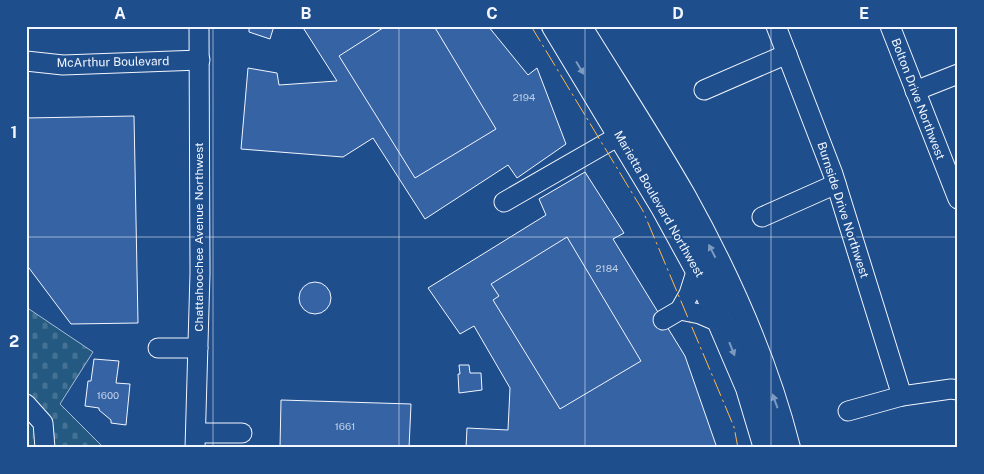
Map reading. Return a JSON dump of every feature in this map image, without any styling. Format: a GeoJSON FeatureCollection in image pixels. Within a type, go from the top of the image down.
{"type":"FeatureCollection","features":[{"type":"Feature","properties":{"kind":"main road","name":"Marietta Boulevard Northwest"},"geometry":{"type":"LineString","coordinates":[[554,26],[629,130],[663,207],[697,269],[721,323],[748,388],[766,448]]}},
{"type":"Feature","properties":{"kind":"main road"},"geometry":{"type":"LineString","coordinates":[[579,26],[629,130],[684,197],[722,272],[760,359],[779,411],[788,448]]}},
{"type":"Feature","properties":{"kind":"street","name":"Chattahoochee Avenue Northwest"},"geometry":{"type":"LineString","coordinates":[[196,440],[200,273],[199,26]]}},
{"type":"Feature","properties":{"kind":"street","name":"Burnside Drive Northwest"},"geometry":{"type":"LineString","coordinates":[[776,26],[836,184],[902,396]]}},
{"type":"Feature","properties":{"kind":"street","name":"Bolton Drive Northwest"},"geometry":{"type":"LineString","coordinates":[[892,27],[958,199]]}},
{"type":"Feature","properties":{"kind":"street"},"geometry":{"type":"LineString","coordinates":[[704,90],[787,54]]}},
{"type":"Feature","properties":{"kind":"street","name":"McArthur Boulevard"},"geometry":{"type":"LineString","coordinates":[[26,61],[63,64],[200,60]]}},
{"type":"Feature","properties":{"kind":"street"},"geometry":{"type":"LineString","coordinates":[[916,91],[958,74]]}},
{"type":"Feature","properties":{"kind":"street"},"geometry":{"type":"LineString","coordinates":[[504,202],[629,130]]}},
{"type":"Feature","properties":{"kind":"street"},"geometry":{"type":"LineString","coordinates":[[762,217],[836,184]]}},
{"type":"Feature","properties":{"kind":"street"},"geometry":{"type":"LineString","coordinates":[[663,320],[680,310],[689,294],[697,269]]}},
{"type":"Feature","properties":{"kind":"street"},"geometry":{"type":"LineString","coordinates":[[680,310],[700,314],[721,323]]}},
{"type":"Feature","properties":{"kind":"street"},"geometry":{"type":"LineString","coordinates":[[158,348],[198,348]]}},
{"type":"Feature","properties":{"kind":"street"},"geometry":{"type":"LineString","coordinates":[[848,411],[902,396],[951,389],[958,390]]}},
{"type":"Feature","properties":{"kind":"street"},"geometry":{"type":"LineString","coordinates":[[26,404],[43,423],[45,448]]}},
{"type":"Feature","properties":{"kind":"street"},"geometry":{"type":"LineString","coordinates":[[196,440],[242,433]]}},
{"type":"Feature","properties":{"kind":"green space"},"geometry":{"type":"Polygon","coordinates":[[[26,307],[93,352],[60,404],[104,448],[26,448],[26,307]]]}},
{"type":"Feature","properties":{"kind":"building"},"geometry":{"type":"Polygon","coordinates":[[[249,26],[274,26],[270,39],[249,32],[249,26]]]}},
{"type":"Feature","properties":{"kind":"building"},"geometry":{"type":"Polygon","coordinates":[[[302,26],[488,26],[528,75],[537,68],[566,144],[517,178],[508,165],[425,219],[373,138],[343,157],[241,149],[248,68],[277,73],[279,85],[337,81],[302,26]]]}},
{"type":"Feature","properties":{"kind":"building"},"geometry":{"type":"Polygon","coordinates":[[[386,26],[434,26],[496,129],[415,178],[339,56],[386,26]]]}},
{"type":"Feature","properties":{"kind":"building"},"geometry":{"type":"Polygon","coordinates":[[[134,116],[138,323],[71,324],[26,264],[26,236],[28,233],[26,118],[134,116]]]}},
{"type":"Feature","properties":{"kind":"building"},"geometry":{"type":"Polygon","coordinates":[[[585,172],[624,233],[613,239],[685,356],[717,448],[466,448],[467,428],[508,430],[510,388],[474,326],[460,334],[428,288],[546,215],[539,199],[585,172]]]}},
{"type":"Feature","properties":{"kind":"building"},"geometry":{"type":"Polygon","coordinates":[[[567,237],[641,361],[560,409],[493,300],[499,296],[491,284],[567,237]]]}},
{"type":"Feature","properties":{"kind":"building"},"geometry":{"type":"Polygon","coordinates":[[[315,282],[321,283],[326,287],[330,292],[330,304],[326,309],[321,313],[315,314],[309,313],[304,309],[300,304],[299,298],[300,292],[304,287],[309,283],[315,282]]]}},
{"type":"Feature","properties":{"kind":"building"},"geometry":{"type":"Polygon","coordinates":[[[94,359],[119,361],[116,383],[130,384],[126,425],[111,423],[111,420],[99,408],[85,406],[88,381],[91,381],[94,359]]]}},
{"type":"Feature","properties":{"kind":"building"},"geometry":{"type":"Polygon","coordinates":[[[459,365],[469,365],[470,373],[481,373],[482,390],[459,393],[459,365]]]}},
{"type":"Feature","properties":{"kind":"building"},"geometry":{"type":"Polygon","coordinates":[[[281,400],[411,404],[409,448],[280,448],[281,400]]]}},
{"type":"Feature","properties":{"kind":"power"},"geometry":{"type":"LineString","coordinates":[[531,26],[643,211],[734,427],[738,448]]}}]}
